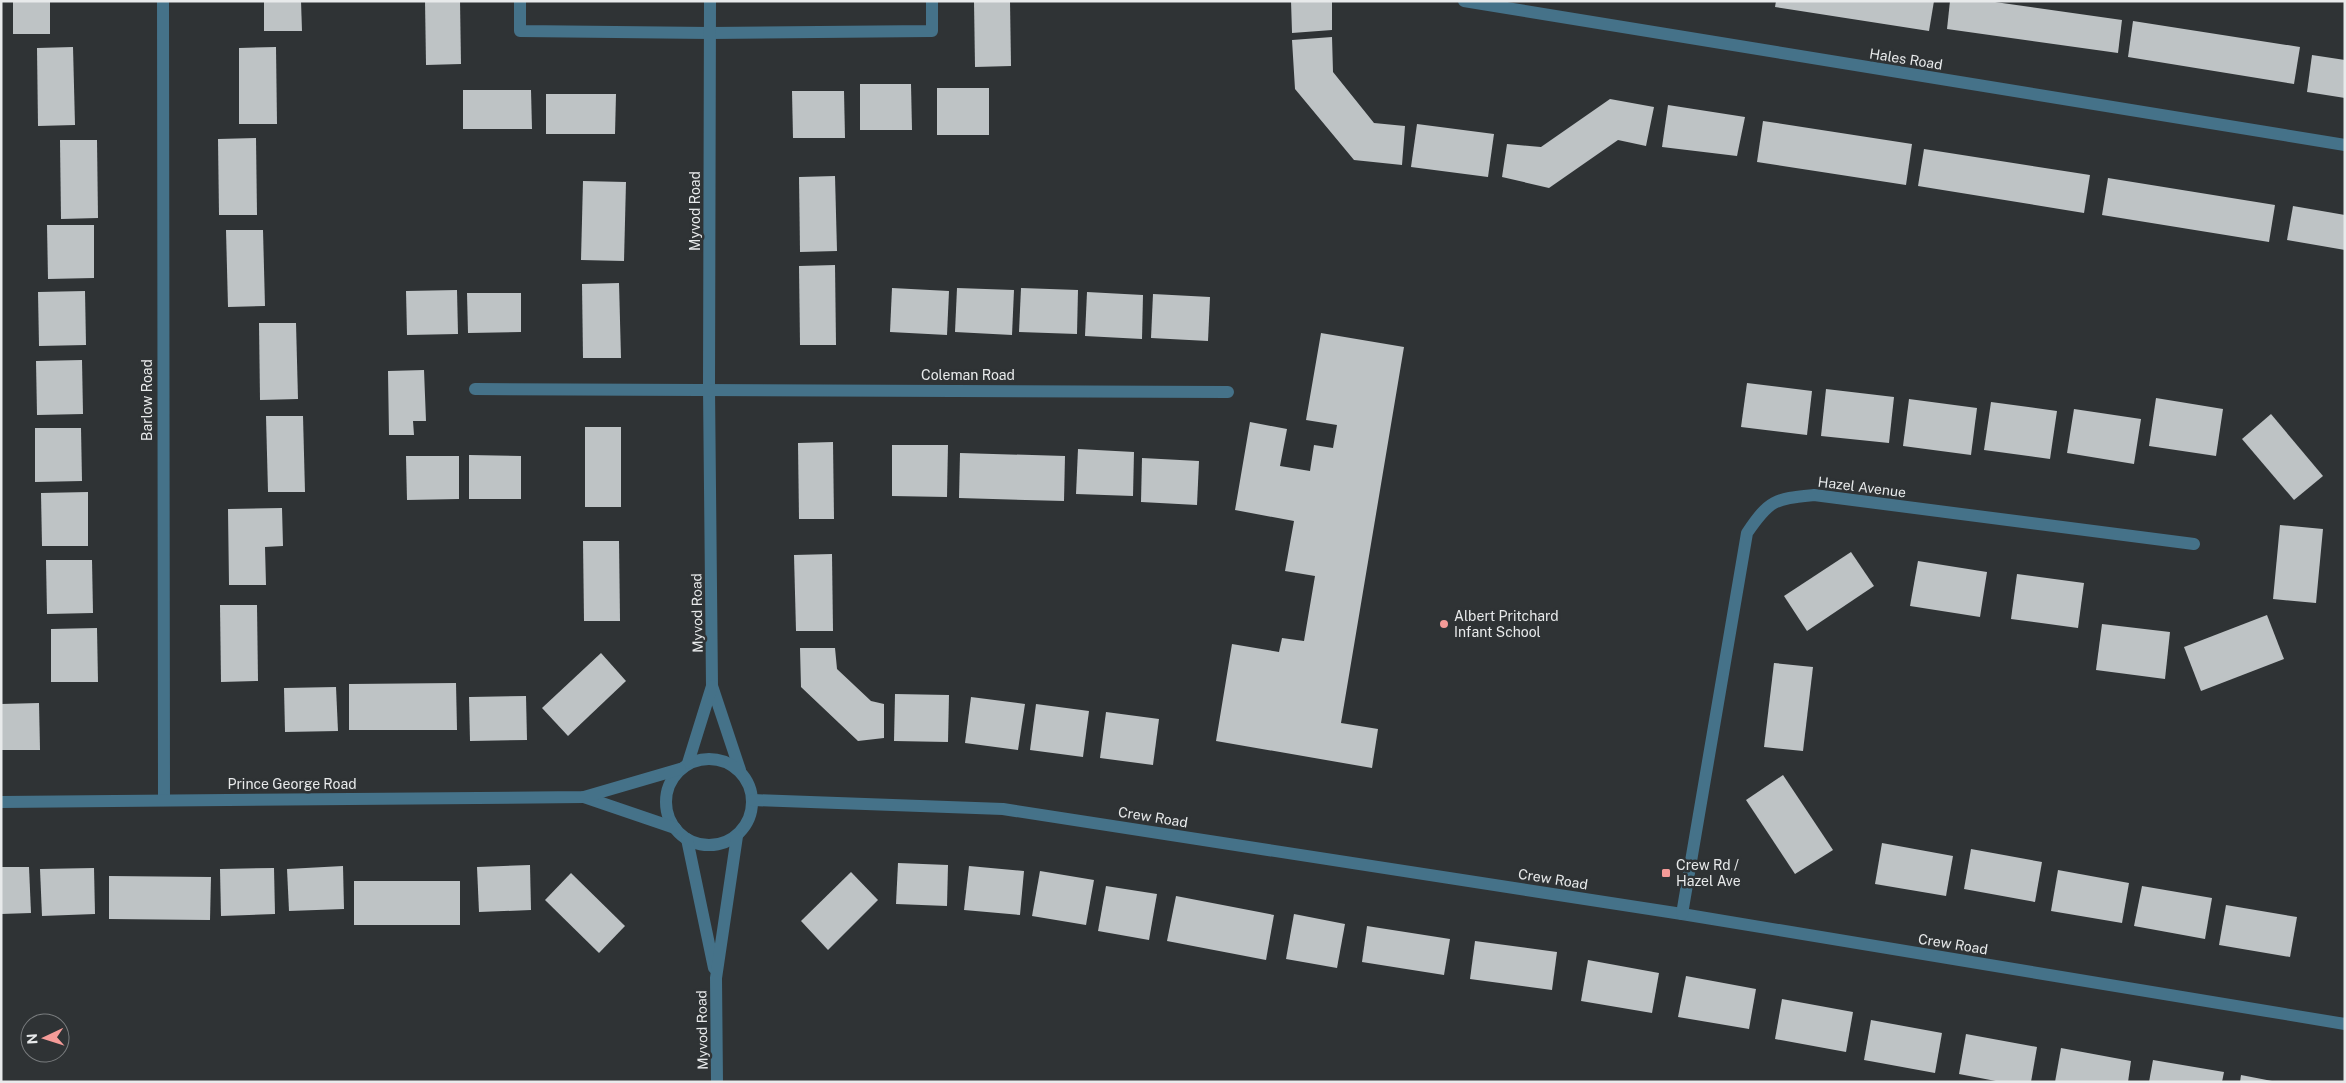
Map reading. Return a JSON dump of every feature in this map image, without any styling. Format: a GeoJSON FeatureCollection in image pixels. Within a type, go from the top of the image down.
{"type":"FeatureCollection","features":[{"type":"Feature","properties":{"kind":"street","name":"Barlow Road"},"geometry":{"type":"LineString","coordinates":[[163,1],[164,800]]}},
{"type":"Feature","properties":{"kind":"street"},"geometry":{"type":"LineString","coordinates":[[520,1],[520,31],[710,33],[932,32],[932,1]]}},
{"type":"Feature","properties":{"kind":"street","name":"Myvod Road"},"geometry":{"type":"LineString","coordinates":[[710,1],[709,389],[712,686],[740,770]]}},
{"type":"Feature","properties":{"kind":"street","name":"Hales Road"},"geometry":{"type":"LineString","coordinates":[[1464,1],[2345,145]]}},
{"type":"Feature","properties":{"kind":"street"},"geometry":{"type":"LineString","coordinates":[[475,389],[709,389]]}},
{"type":"Feature","properties":{"kind":"street","name":"Coleman Road"},"geometry":{"type":"LineString","coordinates":[[709,389],[1228,392]]}},
{"type":"Feature","properties":{"kind":"street","name":"Hazel Avenue"},"geometry":{"type":"LineString","coordinates":[[1682,914],[1748,533],[1762,511],[1782,498],[1814,495],[2194,544]]}},
{"type":"Feature","properties":{"kind":"street","name":"Myvod Road"},"geometry":{"type":"LineString","coordinates":[[684,766],[712,686]]}},
{"type":"Feature","properties":{"kind":"street"},"geometry":{"type":"LineString","coordinates":[[700,759],[719,759],[740,770],[747,779],[753,800],[749,820],[737,836],[724,843],[705,845],[686,839],[675,828],[667,812],[666,796],[668,788],[684,766],[700,759]]}},
{"type":"Feature","properties":{"kind":"street","name":"Prince George Road"},"geometry":{"type":"LineString","coordinates":[[1,802],[584,797],[684,766]]}},
{"type":"Feature","properties":{"kind":"street","name":"Prince George Road"},"geometry":{"type":"LineString","coordinates":[[584,797],[675,828]]}},
{"type":"Feature","properties":{"kind":"street","name":"Crew Road"},"geometry":{"type":"LineString","coordinates":[[753,800],[1003,809],[1682,914],[2345,1024]]}},
{"type":"Feature","properties":{"kind":"street","name":"Myvod Road"},"geometry":{"type":"LineString","coordinates":[[718,1082],[716,978],[737,836]]}},
{"type":"Feature","properties":{"kind":"street","name":"Myvod Road"},"geometry":{"type":"LineString","coordinates":[[686,839],[716,978]]}},
{"type":"Feature","properties":{"kind":"building"},"geometry":{"type":"Polygon","coordinates":[[[13,1],[50,1],[50,34],[13,34],[13,1]]]}},
{"type":"Feature","properties":{"kind":"building"},"geometry":{"type":"Polygon","coordinates":[[[264,1],[301,1],[302,31],[264,31],[264,1]]]}},
{"type":"Feature","properties":{"kind":"building"},"geometry":{"type":"Polygon","coordinates":[[[425,1],[460,1],[461,64],[426,65],[425,1]]]}},
{"type":"Feature","properties":{"kind":"building"},"geometry":{"type":"Polygon","coordinates":[[[974,1],[1010,1],[1011,66],[975,67],[974,1]]]}},
{"type":"Feature","properties":{"kind":"building"},"geometry":{"type":"Polygon","coordinates":[[[1291,1],[1332,1],[1332,30],[1292,33],[1291,1]]]}},
{"type":"Feature","properties":{"kind":"building"},"geometry":{"type":"Polygon","coordinates":[[[1776,1],[1934,1],[1929,31],[1775,7],[1776,1]]]}},
{"type":"Feature","properties":{"kind":"building"},"geometry":{"type":"Polygon","coordinates":[[[1950,1],[1988,1],[2122,20],[2118,53],[1947,29],[1950,1]]]}},
{"type":"Feature","properties":{"kind":"building"},"geometry":{"type":"Polygon","coordinates":[[[2133,21],[2300,47],[2294,84],[2128,57],[2133,21]]]}},
{"type":"Feature","properties":{"kind":"building"},"geometry":{"type":"Polygon","coordinates":[[[1332,37],[1333,72],[1374,123],[1405,126],[1402,165],[1354,160],[1295,89],[1292,40],[1332,37]]]}},
{"type":"Feature","properties":{"kind":"building"},"geometry":{"type":"Polygon","coordinates":[[[73,47],[75,125],[38,126],[37,48],[73,47]]]}},
{"type":"Feature","properties":{"kind":"building"},"geometry":{"type":"Polygon","coordinates":[[[276,47],[277,124],[239,124],[239,48],[276,47]]]}},
{"type":"Feature","properties":{"kind":"building"},"geometry":{"type":"Polygon","coordinates":[[[2312,55],[2345,60],[2345,98],[2307,92],[2312,55]]]}},
{"type":"Feature","properties":{"kind":"building"},"geometry":{"type":"Polygon","coordinates":[[[860,84],[911,84],[912,130],[860,130],[860,84]]]}},
{"type":"Feature","properties":{"kind":"building"},"geometry":{"type":"Polygon","coordinates":[[[937,88],[989,88],[989,135],[937,135],[937,88]]]}},
{"type":"Feature","properties":{"kind":"building"},"geometry":{"type":"Polygon","coordinates":[[[463,90],[531,90],[532,129],[463,129],[463,90]]]}},
{"type":"Feature","properties":{"kind":"building"},"geometry":{"type":"Polygon","coordinates":[[[792,91],[844,91],[845,138],[793,138],[792,91]]]}},
{"type":"Feature","properties":{"kind":"building"},"geometry":{"type":"Polygon","coordinates":[[[546,94],[616,94],[615,134],[546,134],[546,94]]]}},
{"type":"Feature","properties":{"kind":"building"},"geometry":{"type":"Polygon","coordinates":[[[1610,99],[1654,107],[1646,146],[1618,140],[1549,188],[1502,177],[1507,144],[1541,147],[1610,99]]]}},
{"type":"Feature","properties":{"kind":"building"},"geometry":{"type":"Polygon","coordinates":[[[1668,105],[1745,117],[1737,156],[1662,147],[1668,105]]]}},
{"type":"Feature","properties":{"kind":"building"},"geometry":{"type":"Polygon","coordinates":[[[1763,121],[1912,144],[1906,185],[1757,162],[1763,121]]]}},
{"type":"Feature","properties":{"kind":"building"},"geometry":{"type":"Polygon","coordinates":[[[1417,124],[1494,134],[1488,177],[1411,167],[1417,124]]]}},
{"type":"Feature","properties":{"kind":"building"},"geometry":{"type":"Polygon","coordinates":[[[256,138],[257,215],[219,215],[218,139],[256,138]]]}},
{"type":"Feature","properties":{"kind":"building"},"geometry":{"type":"Polygon","coordinates":[[[60,140],[97,140],[98,218],[61,219],[60,140]]]}},
{"type":"Feature","properties":{"kind":"building"},"geometry":{"type":"Polygon","coordinates":[[[1924,149],[2090,175],[2084,213],[1918,186],[1924,149]]]}},
{"type":"Feature","properties":{"kind":"building"},"geometry":{"type":"Polygon","coordinates":[[[835,176],[837,251],[800,252],[799,177],[835,176]]]}},
{"type":"Feature","properties":{"kind":"building"},"geometry":{"type":"Polygon","coordinates":[[[2108,178],[2275,205],[2269,242],[2102,215],[2108,178]]]}},
{"type":"Feature","properties":{"kind":"building"},"geometry":{"type":"Polygon","coordinates":[[[583,181],[626,182],[624,261],[581,260],[583,181]]]}},
{"type":"Feature","properties":{"kind":"building"},"geometry":{"type":"Polygon","coordinates":[[[2293,206],[2345,215],[2345,250],[2287,240],[2293,206]]]}},
{"type":"Feature","properties":{"kind":"building"},"geometry":{"type":"Polygon","coordinates":[[[47,225],[94,225],[94,278],[48,279],[47,225]]]}},
{"type":"Feature","properties":{"kind":"building"},"geometry":{"type":"Polygon","coordinates":[[[226,230],[263,230],[265,306],[228,307],[226,230]]]}},
{"type":"Feature","properties":{"kind":"building"},"geometry":{"type":"Polygon","coordinates":[[[835,265],[836,345],[800,345],[799,266],[835,265]]]}},
{"type":"Feature","properties":{"kind":"building"},"geometry":{"type":"Polygon","coordinates":[[[619,283],[621,358],[583,358],[582,284],[619,283]]]}},
{"type":"Feature","properties":{"kind":"building"},"geometry":{"type":"Polygon","coordinates":[[[892,288],[949,291],[947,335],[890,332],[892,288]]]}},
{"type":"Feature","properties":{"kind":"building"},"geometry":{"type":"Polygon","coordinates":[[[957,288],[1014,290],[1012,335],[955,332],[957,288]]]}},
{"type":"Feature","properties":{"kind":"building"},"geometry":{"type":"Polygon","coordinates":[[[1021,288],[1078,290],[1077,334],[1019,332],[1021,288]]]}},
{"type":"Feature","properties":{"kind":"building"},"geometry":{"type":"Polygon","coordinates":[[[457,290],[458,334],[407,335],[406,291],[457,290]]]}},
{"type":"Feature","properties":{"kind":"building"},"geometry":{"type":"Polygon","coordinates":[[[85,291],[86,345],[39,346],[38,292],[85,291]]]}},
{"type":"Feature","properties":{"kind":"building"},"geometry":{"type":"Polygon","coordinates":[[[1087,292],[1143,295],[1142,339],[1085,336],[1087,292]]]}},
{"type":"Feature","properties":{"kind":"building"},"geometry":{"type":"Polygon","coordinates":[[[467,293],[521,293],[521,332],[468,333],[467,293]]]}},
{"type":"Feature","properties":{"kind":"building"},"geometry":{"type":"Polygon","coordinates":[[[1153,294],[1210,297],[1208,341],[1151,338],[1153,294]]]}},
{"type":"Feature","properties":{"kind":"building"},"geometry":{"type":"Polygon","coordinates":[[[259,323],[296,323],[298,399],[260,400],[259,323]]]}},
{"type":"Feature","properties":{"kind":"building"},"geometry":{"type":"Polygon","coordinates":[[[1321,333],[1404,347],[1341,723],[1378,729],[1372,768],[1216,741],[1232,644],[1279,652],[1282,638],[1304,641],[1315,576],[1285,571],[1294,521],[1235,510],[1250,422],[1287,429],[1280,466],[1310,471],[1314,445],[1333,448],[1337,425],[1306,420],[1321,333]]]}},
{"type":"Feature","properties":{"kind":"building"},"geometry":{"type":"Polygon","coordinates":[[[82,360],[83,414],[37,415],[36,361],[82,360]]]}},
{"type":"Feature","properties":{"kind":"building"},"geometry":{"type":"Polygon","coordinates":[[[424,370],[426,421],[413,421],[414,435],[389,435],[388,371],[424,370]]]}},
{"type":"Feature","properties":{"kind":"building"},"geometry":{"type":"Polygon","coordinates":[[[1747,383],[1812,391],[1807,435],[1741,427],[1747,383]]]}},
{"type":"Feature","properties":{"kind":"building"},"geometry":{"type":"Polygon","coordinates":[[[1826,389],[1894,397],[1889,443],[1821,436],[1826,389]]]}},
{"type":"Feature","properties":{"kind":"building"},"geometry":{"type":"Polygon","coordinates":[[[2156,398],[2223,409],[2216,456],[2149,446],[2156,398]]]}},
{"type":"Feature","properties":{"kind":"building"},"geometry":{"type":"Polygon","coordinates":[[[1909,399],[1977,408],[1971,455],[1903,446],[1909,399]]]}},
{"type":"Feature","properties":{"kind":"building"},"geometry":{"type":"Polygon","coordinates":[[[1991,402],[2057,411],[2050,459],[1984,450],[1991,402]]]}},
{"type":"Feature","properties":{"kind":"building"},"geometry":{"type":"Polygon","coordinates":[[[2074,409],[2141,419],[2134,464],[2067,453],[2074,409]]]}},
{"type":"Feature","properties":{"kind":"building"},"geometry":{"type":"Polygon","coordinates":[[[2271,414],[2323,476],[2294,500],[2242,439],[2271,414]]]}},
{"type":"Feature","properties":{"kind":"building"},"geometry":{"type":"Polygon","coordinates":[[[266,416],[303,416],[305,492],[268,492],[266,416]]]}},
{"type":"Feature","properties":{"kind":"building"},"geometry":{"type":"Polygon","coordinates":[[[585,427],[621,427],[621,507],[585,507],[585,427]]]}},
{"type":"Feature","properties":{"kind":"building"},"geometry":{"type":"Polygon","coordinates":[[[35,428],[81,428],[82,481],[35,482],[35,428]]]}},
{"type":"Feature","properties":{"kind":"building"},"geometry":{"type":"Polygon","coordinates":[[[833,442],[834,519],[799,519],[798,443],[833,442]]]}},
{"type":"Feature","properties":{"kind":"building"},"geometry":{"type":"Polygon","coordinates":[[[892,445],[948,445],[947,497],[892,496],[892,445]]]}},
{"type":"Feature","properties":{"kind":"building"},"geometry":{"type":"Polygon","coordinates":[[[1078,449],[1134,452],[1133,496],[1076,494],[1078,449]]]}},
{"type":"Feature","properties":{"kind":"building"},"geometry":{"type":"Polygon","coordinates":[[[960,453],[1065,456],[1064,501],[959,498],[960,453]]]}},
{"type":"Feature","properties":{"kind":"building"},"geometry":{"type":"Polygon","coordinates":[[[469,455],[521,456],[521,499],[469,499],[469,455]]]}},
{"type":"Feature","properties":{"kind":"building"},"geometry":{"type":"Polygon","coordinates":[[[406,456],[459,456],[459,499],[407,500],[406,456]]]}},
{"type":"Feature","properties":{"kind":"building"},"geometry":{"type":"Polygon","coordinates":[[[1142,458],[1199,461],[1197,505],[1141,502],[1142,458]]]}},
{"type":"Feature","properties":{"kind":"building"},"geometry":{"type":"Polygon","coordinates":[[[88,492],[88,546],[42,546],[41,493],[88,492]]]}},
{"type":"Feature","properties":{"kind":"building"},"geometry":{"type":"Polygon","coordinates":[[[282,508],[283,546],[265,547],[266,585],[229,585],[228,509],[282,508]]]}},
{"type":"Feature","properties":{"kind":"building"},"geometry":{"type":"Polygon","coordinates":[[[2280,525],[2323,529],[2316,603],[2273,599],[2280,525]]]}},
{"type":"Feature","properties":{"kind":"building"},"geometry":{"type":"Polygon","coordinates":[[[583,541],[619,541],[620,621],[584,621],[583,541]]]}},
{"type":"Feature","properties":{"kind":"building"},"geometry":{"type":"Polygon","coordinates":[[[1851,552],[1874,586],[1807,631],[1784,596],[1851,552]]]}},
{"type":"Feature","properties":{"kind":"building"},"geometry":{"type":"Polygon","coordinates":[[[832,554],[833,631],[796,631],[794,555],[832,554]]]}},
{"type":"Feature","properties":{"kind":"building"},"geometry":{"type":"Polygon","coordinates":[[[46,560],[92,560],[93,613],[47,614],[46,560]]]}},
{"type":"Feature","properties":{"kind":"building"},"geometry":{"type":"Polygon","coordinates":[[[1918,561],[1987,572],[1980,617],[1910,606],[1918,561]]]}},
{"type":"Feature","properties":{"kind":"building"},"geometry":{"type":"Polygon","coordinates":[[[2017,574],[2084,583],[2078,628],[2011,619],[2017,574]]]}},
{"type":"Feature","properties":{"kind":"building"},"geometry":{"type":"Polygon","coordinates":[[[220,605],[257,605],[258,681],[221,682],[220,605]]]}},
{"type":"Feature","properties":{"kind":"building"},"geometry":{"type":"Polygon","coordinates":[[[2267,615],[2284,659],[2201,691],[2184,647],[2267,615]]]}},
{"type":"Feature","properties":{"kind":"building"},"geometry":{"type":"Polygon","coordinates":[[[2102,624],[2170,632],[2165,679],[2096,670],[2102,624]]]}},
{"type":"Feature","properties":{"kind":"building"},"geometry":{"type":"Polygon","coordinates":[[[97,628],[98,682],[51,682],[51,629],[97,628]]]}},
{"type":"Feature","properties":{"kind":"building"},"geometry":{"type":"Polygon","coordinates":[[[800,648],[835,648],[837,669],[871,701],[884,704],[884,738],[858,741],[801,687],[800,648]]]}},
{"type":"Feature","properties":{"kind":"building"},"geometry":{"type":"Polygon","coordinates":[[[601,653],[626,681],[568,736],[542,708],[601,653]]]}},
{"type":"Feature","properties":{"kind":"building"},"geometry":{"type":"Polygon","coordinates":[[[1774,663],[1813,667],[1803,751],[1764,747],[1774,663]]]}},
{"type":"Feature","properties":{"kind":"building"},"geometry":{"type":"Polygon","coordinates":[[[456,683],[457,730],[349,730],[349,684],[456,683]]]}},
{"type":"Feature","properties":{"kind":"building"},"geometry":{"type":"Polygon","coordinates":[[[336,687],[338,731],[285,732],[284,688],[336,687]]]}},
{"type":"Feature","properties":{"kind":"building"},"geometry":{"type":"Polygon","coordinates":[[[895,694],[949,695],[948,742],[894,741],[895,694]]]}},
{"type":"Feature","properties":{"kind":"building"},"geometry":{"type":"Polygon","coordinates":[[[526,696],[527,740],[470,741],[469,697],[526,696]]]}},
{"type":"Feature","properties":{"kind":"building"},"geometry":{"type":"Polygon","coordinates":[[[971,697],[1025,704],[1018,750],[965,743],[971,697]]]}},
{"type":"Feature","properties":{"kind":"building"},"geometry":{"type":"Polygon","coordinates":[[[39,703],[40,750],[1,750],[1,704],[39,703]]]}},
{"type":"Feature","properties":{"kind":"building"},"geometry":{"type":"Polygon","coordinates":[[[1036,704],[1089,711],[1083,757],[1030,750],[1036,704]]]}},
{"type":"Feature","properties":{"kind":"building"},"geometry":{"type":"Polygon","coordinates":[[[1106,712],[1159,719],[1153,765],[1100,758],[1106,712]]]}},
{"type":"Feature","properties":{"kind":"building"},"geometry":{"type":"Polygon","coordinates":[[[1783,775],[1833,850],[1795,874],[1746,800],[1783,775]]]}},
{"type":"Feature","properties":{"kind":"building"},"geometry":{"type":"Polygon","coordinates":[[[1882,843],[1953,856],[1946,896],[1875,884],[1882,843]]]}},
{"type":"Feature","properties":{"kind":"building"},"geometry":{"type":"Polygon","coordinates":[[[1971,849],[2042,862],[2035,902],[1964,889],[1971,849]]]}},
{"type":"Feature","properties":{"kind":"building"},"geometry":{"type":"Polygon","coordinates":[[[898,863],[948,865],[947,906],[896,904],[898,863]]]}},
{"type":"Feature","properties":{"kind":"building"},"geometry":{"type":"Polygon","coordinates":[[[530,865],[531,910],[479,912],[477,867],[530,865]]]}},
{"type":"Feature","properties":{"kind":"building"},"geometry":{"type":"Polygon","coordinates":[[[343,866],[344,909],[289,911],[287,869],[343,866]]]}},
{"type":"Feature","properties":{"kind":"building"},"geometry":{"type":"Polygon","coordinates":[[[969,866],[1024,871],[1020,915],[964,910],[969,866]]]}},
{"type":"Feature","properties":{"kind":"building"},"geometry":{"type":"Polygon","coordinates":[[[1,867],[29,867],[31,913],[1,914],[1,867]]]}},
{"type":"Feature","properties":{"kind":"building"},"geometry":{"type":"Polygon","coordinates":[[[94,868],[95,914],[42,916],[40,869],[94,868]]]}},
{"type":"Feature","properties":{"kind":"building"},"geometry":{"type":"Polygon","coordinates":[[[274,868],[275,914],[221,916],[220,869],[274,868]]]}},
{"type":"Feature","properties":{"kind":"building"},"geometry":{"type":"Polygon","coordinates":[[[2058,870],[2129,883],[2122,923],[2051,911],[2058,870]]]}},
{"type":"Feature","properties":{"kind":"building"},"geometry":{"type":"Polygon","coordinates":[[[1040,871],[1094,880],[1086,925],[1032,916],[1040,871]]]}},
{"type":"Feature","properties":{"kind":"building"},"geometry":{"type":"Polygon","coordinates":[[[851,872],[878,900],[828,950],[801,921],[851,872]]]}},
{"type":"Feature","properties":{"kind":"building"},"geometry":{"type":"Polygon","coordinates":[[[571,873],[625,926],[599,953],[545,900],[571,873]]]}},
{"type":"Feature","properties":{"kind":"building"},"geometry":{"type":"Polygon","coordinates":[[[109,876],[211,877],[210,920],[109,919],[109,876]]]}},
{"type":"Feature","properties":{"kind":"building"},"geometry":{"type":"Polygon","coordinates":[[[354,881],[460,881],[460,925],[354,925],[354,881]]]}},
{"type":"Feature","properties":{"kind":"building"},"geometry":{"type":"Polygon","coordinates":[[[1106,886],[1157,894],[1149,940],[1098,931],[1106,886]]]}},
{"type":"Feature","properties":{"kind":"building"},"geometry":{"type":"Polygon","coordinates":[[[2142,886],[2212,898],[2205,939],[2134,926],[2142,886]]]}},
{"type":"Feature","properties":{"kind":"building"},"geometry":{"type":"Polygon","coordinates":[[[1176,896],[1274,915],[1266,960],[1167,941],[1176,896]]]}},
{"type":"Feature","properties":{"kind":"building"},"geometry":{"type":"Polygon","coordinates":[[[2226,905],[2297,917],[2290,957],[2219,945],[2226,905]]]}},
{"type":"Feature","properties":{"kind":"building"},"geometry":{"type":"Polygon","coordinates":[[[1294,914],[1345,924],[1337,968],[1286,959],[1294,914]]]}},
{"type":"Feature","properties":{"kind":"building"},"geometry":{"type":"Polygon","coordinates":[[[1367,926],[1450,939],[1444,975],[1362,962],[1367,926]]]}},
{"type":"Feature","properties":{"kind":"building"},"geometry":{"type":"Polygon","coordinates":[[[1475,941],[1557,952],[1552,990],[1470,979],[1475,941]]]}},
{"type":"Feature","properties":{"kind":"building"},"geometry":{"type":"Polygon","coordinates":[[[1588,960],[1659,973],[1652,1013],[1581,1001],[1588,960]]]}},
{"type":"Feature","properties":{"kind":"building"},"geometry":{"type":"Polygon","coordinates":[[[1686,976],[1756,989],[1749,1029],[1678,1017],[1686,976]]]}},
{"type":"Feature","properties":{"kind":"building"},"geometry":{"type":"Polygon","coordinates":[[[1782,999],[1853,1012],[1846,1052],[1775,1039],[1782,999]]]}},
{"type":"Feature","properties":{"kind":"building"},"geometry":{"type":"Polygon","coordinates":[[[1871,1020],[1942,1033],[1935,1073],[1864,1060],[1871,1020]]]}},
{"type":"Feature","properties":{"kind":"building"},"geometry":{"type":"Polygon","coordinates":[[[1966,1034],[2037,1047],[2031,1082],[2001,1082],[1959,1074],[1966,1034]]]}},
{"type":"Feature","properties":{"kind":"building"},"geometry":{"type":"Polygon","coordinates":[[[2061,1048],[2131,1061],[2128,1082],[2055,1082],[2061,1048]]]}},
{"type":"Feature","properties":{"kind":"building"},"geometry":{"type":"Polygon","coordinates":[[[2153,1060],[2224,1072],[2222,1082],[2149,1082],[2153,1060]]]}},
{"type":"Feature","properties":{"kind":"building"},"geometry":{"type":"Polygon","coordinates":[[[2241,1075],[2272,1081],[2272,1082],[2240,1082],[2241,1075]]]}},
{"type":"Feature","properties":{"kind":"place","name":"Albert Pritchard Infant School"},"geometry":{"type":"Point","coordinates":[1444,624]}},
{"type":"Feature","properties":{"kind":"place","name":"Crew Rd / Hazel Ave"},"geometry":{"type":"Point","coordinates":[1666,873]}}]}
